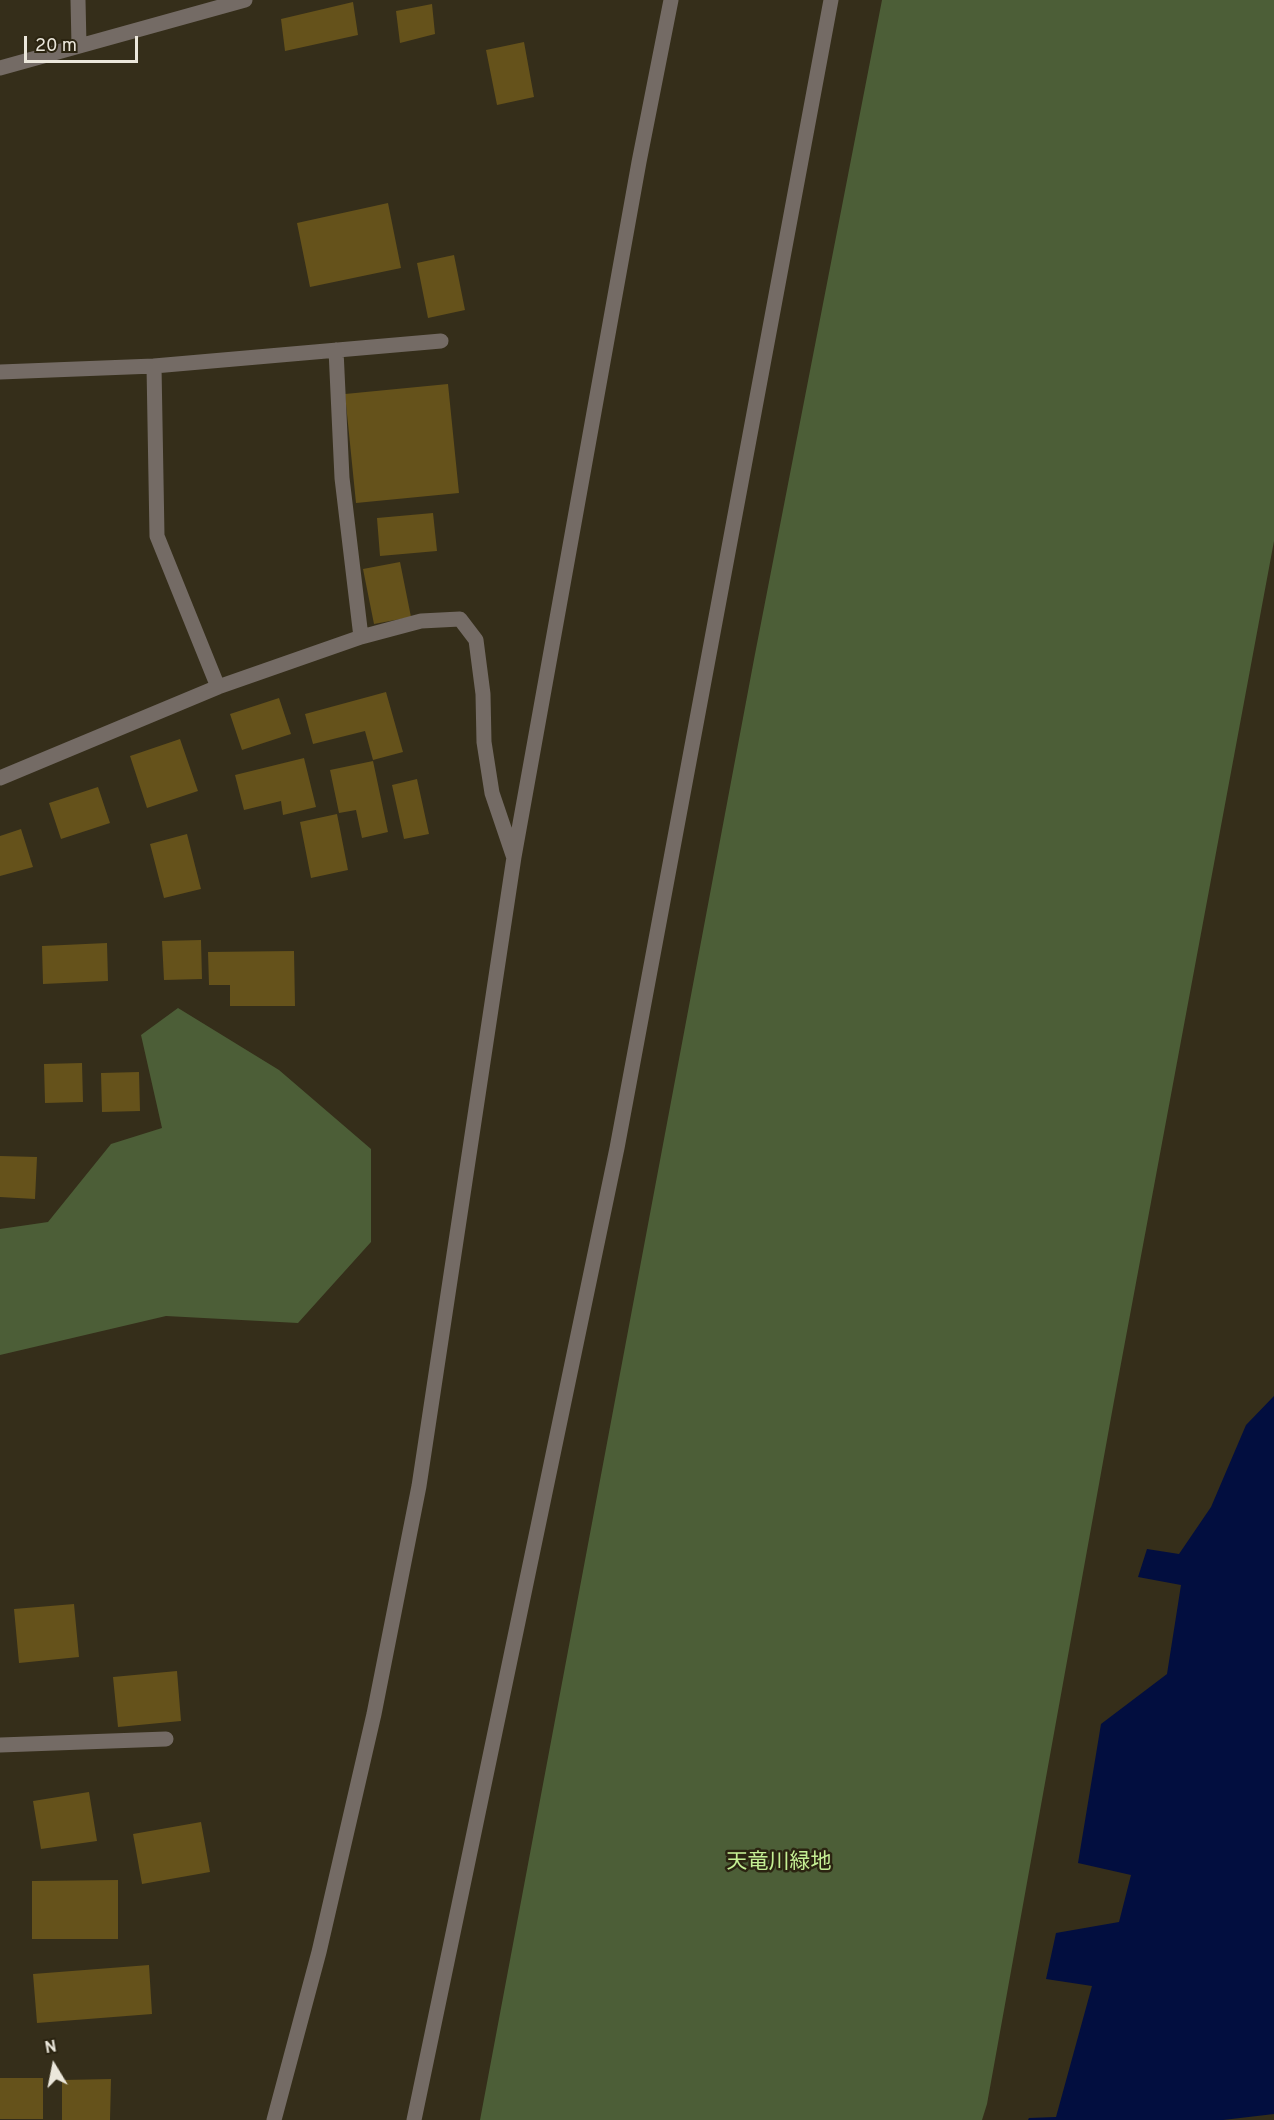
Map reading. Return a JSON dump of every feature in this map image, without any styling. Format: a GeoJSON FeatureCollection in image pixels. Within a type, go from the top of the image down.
{"type":"FeatureCollection","features":[{"type":"Feature","properties":{"kind":"street"},"geometry":{"type":"LineString","coordinates":[[78,0],[79,45]]}},
{"type":"Feature","properties":{"kind":"street"},"geometry":{"type":"LineString","coordinates":[[0,68],[245,0]]}},
{"type":"Feature","properties":{"kind":"street"},"geometry":{"type":"LineString","coordinates":[[274,2120],[318,1952],[374,1714],[419,1486],[514,857],[639,162],[671,0]]}},
{"type":"Feature","properties":{"kind":"street"},"geometry":{"type":"LineString","coordinates":[[414,2120],[617,1148],[831,0]]}},
{"type":"Feature","properties":{"kind":"street"},"geometry":{"type":"LineString","coordinates":[[0,372],[154,366],[441,341]]}},
{"type":"Feature","properties":{"kind":"street"},"geometry":{"type":"LineString","coordinates":[[336,350],[342,478],[361,637]]}},
{"type":"Feature","properties":{"kind":"street"},"geometry":{"type":"LineString","coordinates":[[154,366],[157,536],[218,687]]}},
{"type":"Feature","properties":{"kind":"street"},"geometry":{"type":"LineString","coordinates":[[0,778],[218,687],[361,637],[422,621],[460,619],[477,640],[483,694],[484,742],[492,793],[514,857]]}},
{"type":"Feature","properties":{"kind":"street"},"geometry":{"type":"LineString","coordinates":[[0,1746],[166,1739]]}},
{"type":"Feature","properties":{"kind":"green space","name":"天竜川緑地"},"geometry":{"type":"Polygon","coordinates":[[[882,0],[1274,0],[1274,541],[1114,1401],[987,2104],[982,2120],[480,2120],[755,654],[882,0]]]}},
{"type":"Feature","properties":{"kind":"green space"},"geometry":{"type":"Polygon","coordinates":[[[178,1008],[279,1070],[371,1149],[371,1242],[298,1323],[166,1316],[0,1355],[0,1229],[48,1222],[111,1144],[162,1128],[141,1035],[178,1008]]]}},
{"type":"Feature","properties":{"kind":"shaded area"},"geometry":{"type":"Polygon","coordinates":[[[1274,1396],[1274,2114],[1223,2120],[1028,2120],[1029,2118],[1056,2117],[1092,1986],[1046,1979],[1056,1933],[1119,1922],[1131,1875],[1078,1863],[1101,1724],[1167,1674],[1181,1585],[1138,1577],[1147,1549],[1179,1554],[1211,1507],[1246,1425],[1274,1396]]]}},
{"type":"Feature","properties":{"kind":"building"},"geometry":{"type":"Polygon","coordinates":[[[353,2],[358,35],[285,51],[281,19],[353,2]]]}},
{"type":"Feature","properties":{"kind":"building"},"geometry":{"type":"Polygon","coordinates":[[[432,4],[435,34],[400,43],[396,11],[432,4]]]}},
{"type":"Feature","properties":{"kind":"building"},"geometry":{"type":"Polygon","coordinates":[[[524,42],[534,97],[497,105],[486,50],[524,42]]]}},
{"type":"Feature","properties":{"kind":"building"},"geometry":{"type":"Polygon","coordinates":[[[388,203],[401,268],[310,287],[297,223],[388,203]]]}},
{"type":"Feature","properties":{"kind":"building"},"geometry":{"type":"Polygon","coordinates":[[[454,255],[465,310],[428,318],[417,263],[454,255]]]}},
{"type":"Feature","properties":{"kind":"building"},"geometry":{"type":"Polygon","coordinates":[[[448,384],[459,493],[356,503],[345,394],[448,384]]]}},
{"type":"Feature","properties":{"kind":"building"},"geometry":{"type":"Polygon","coordinates":[[[433,513],[437,551],[380,556],[377,518],[433,513]]]}},
{"type":"Feature","properties":{"kind":"building"},"geometry":{"type":"Polygon","coordinates":[[[400,562],[411,617],[374,624],[363,569],[400,562]]]}},
{"type":"Feature","properties":{"kind":"building"},"geometry":{"type":"Polygon","coordinates":[[[386,692],[403,752],[373,760],[365,731],[313,744],[305,714],[386,692]]]}},
{"type":"Feature","properties":{"kind":"building"},"geometry":{"type":"Polygon","coordinates":[[[279,698],[291,734],[242,750],[230,714],[279,698]]]}},
{"type":"Feature","properties":{"kind":"building"},"geometry":{"type":"Polygon","coordinates":[[[180,739],[198,791],[147,808],[130,756],[180,739]]]}},
{"type":"Feature","properties":{"kind":"building"},"geometry":{"type":"Polygon","coordinates":[[[304,758],[316,807],[283,815],[281,801],[244,810],[235,775],[304,758]]]}},
{"type":"Feature","properties":{"kind":"building"},"geometry":{"type":"Polygon","coordinates":[[[373,761],[388,832],[362,838],[356,810],[339,813],[330,770],[373,761]]]}},
{"type":"Feature","properties":{"kind":"building"},"geometry":{"type":"Polygon","coordinates":[[[417,779],[429,834],[404,839],[392,785],[417,779]]]}},
{"type":"Feature","properties":{"kind":"building"},"geometry":{"type":"Polygon","coordinates":[[[98,787],[110,823],[61,839],[49,803],[98,787]]]}},
{"type":"Feature","properties":{"kind":"building"},"geometry":{"type":"Polygon","coordinates":[[[337,814],[348,870],[311,878],[300,822],[337,814]]]}},
{"type":"Feature","properties":{"kind":"building"},"geometry":{"type":"Polygon","coordinates":[[[21,829],[33,867],[0,876],[0,836],[21,829]]]}},
{"type":"Feature","properties":{"kind":"building"},"geometry":{"type":"Polygon","coordinates":[[[187,834],[201,889],[164,898],[150,844],[187,834]]]}},
{"type":"Feature","properties":{"kind":"building"},"geometry":{"type":"Polygon","coordinates":[[[201,940],[202,979],[164,980],[162,941],[201,940]]]}},
{"type":"Feature","properties":{"kind":"building"},"geometry":{"type":"Polygon","coordinates":[[[107,943],[108,981],[43,984],[42,946],[107,943]]]}},
{"type":"Feature","properties":{"kind":"building"},"geometry":{"type":"Polygon","coordinates":[[[294,951],[295,1006],[230,1006],[230,985],[209,985],[208,952],[294,951]]]}},
{"type":"Feature","properties":{"kind":"building"},"geometry":{"type":"Polygon","coordinates":[[[82,1063],[83,1102],[45,1103],[44,1064],[82,1063]]]}},
{"type":"Feature","properties":{"kind":"building"},"geometry":{"type":"Polygon","coordinates":[[[139,1072],[140,1111],[102,1112],[101,1073],[139,1072]]]}},
{"type":"Feature","properties":{"kind":"building"},"geometry":{"type":"Polygon","coordinates":[[[0,1156],[37,1157],[35,1199],[0,1197],[0,1156]]]}},
{"type":"Feature","properties":{"kind":"building"},"geometry":{"type":"Polygon","coordinates":[[[74,1604],[79,1657],[19,1663],[14,1609],[74,1604]]]}},
{"type":"Feature","properties":{"kind":"building"},"geometry":{"type":"Polygon","coordinates":[[[177,1671],[181,1721],[118,1727],[113,1677],[177,1671]]]}},
{"type":"Feature","properties":{"kind":"building"},"geometry":{"type":"Polygon","coordinates":[[[89,1792],[97,1841],[41,1849],[33,1801],[89,1792]]]}},
{"type":"Feature","properties":{"kind":"building"},"geometry":{"type":"Polygon","coordinates":[[[201,1822],[210,1872],[142,1884],[133,1834],[201,1822]]]}},
{"type":"Feature","properties":{"kind":"building"},"geometry":{"type":"Polygon","coordinates":[[[118,1880],[118,1939],[32,1939],[32,1881],[118,1880]]]}},
{"type":"Feature","properties":{"kind":"building"},"geometry":{"type":"Polygon","coordinates":[[[149,1965],[152,2014],[37,2023],[33,1974],[149,1965]]]}},
{"type":"Feature","properties":{"kind":"building"},"geometry":{"type":"Polygon","coordinates":[[[0,2078],[43,2078],[43,2119],[0,2119],[0,2078]]]}},
{"type":"Feature","properties":{"kind":"building"},"geometry":{"type":"Polygon","coordinates":[[[111,2079],[110,2120],[62,2120],[62,2080],[111,2079]]]}}]}
